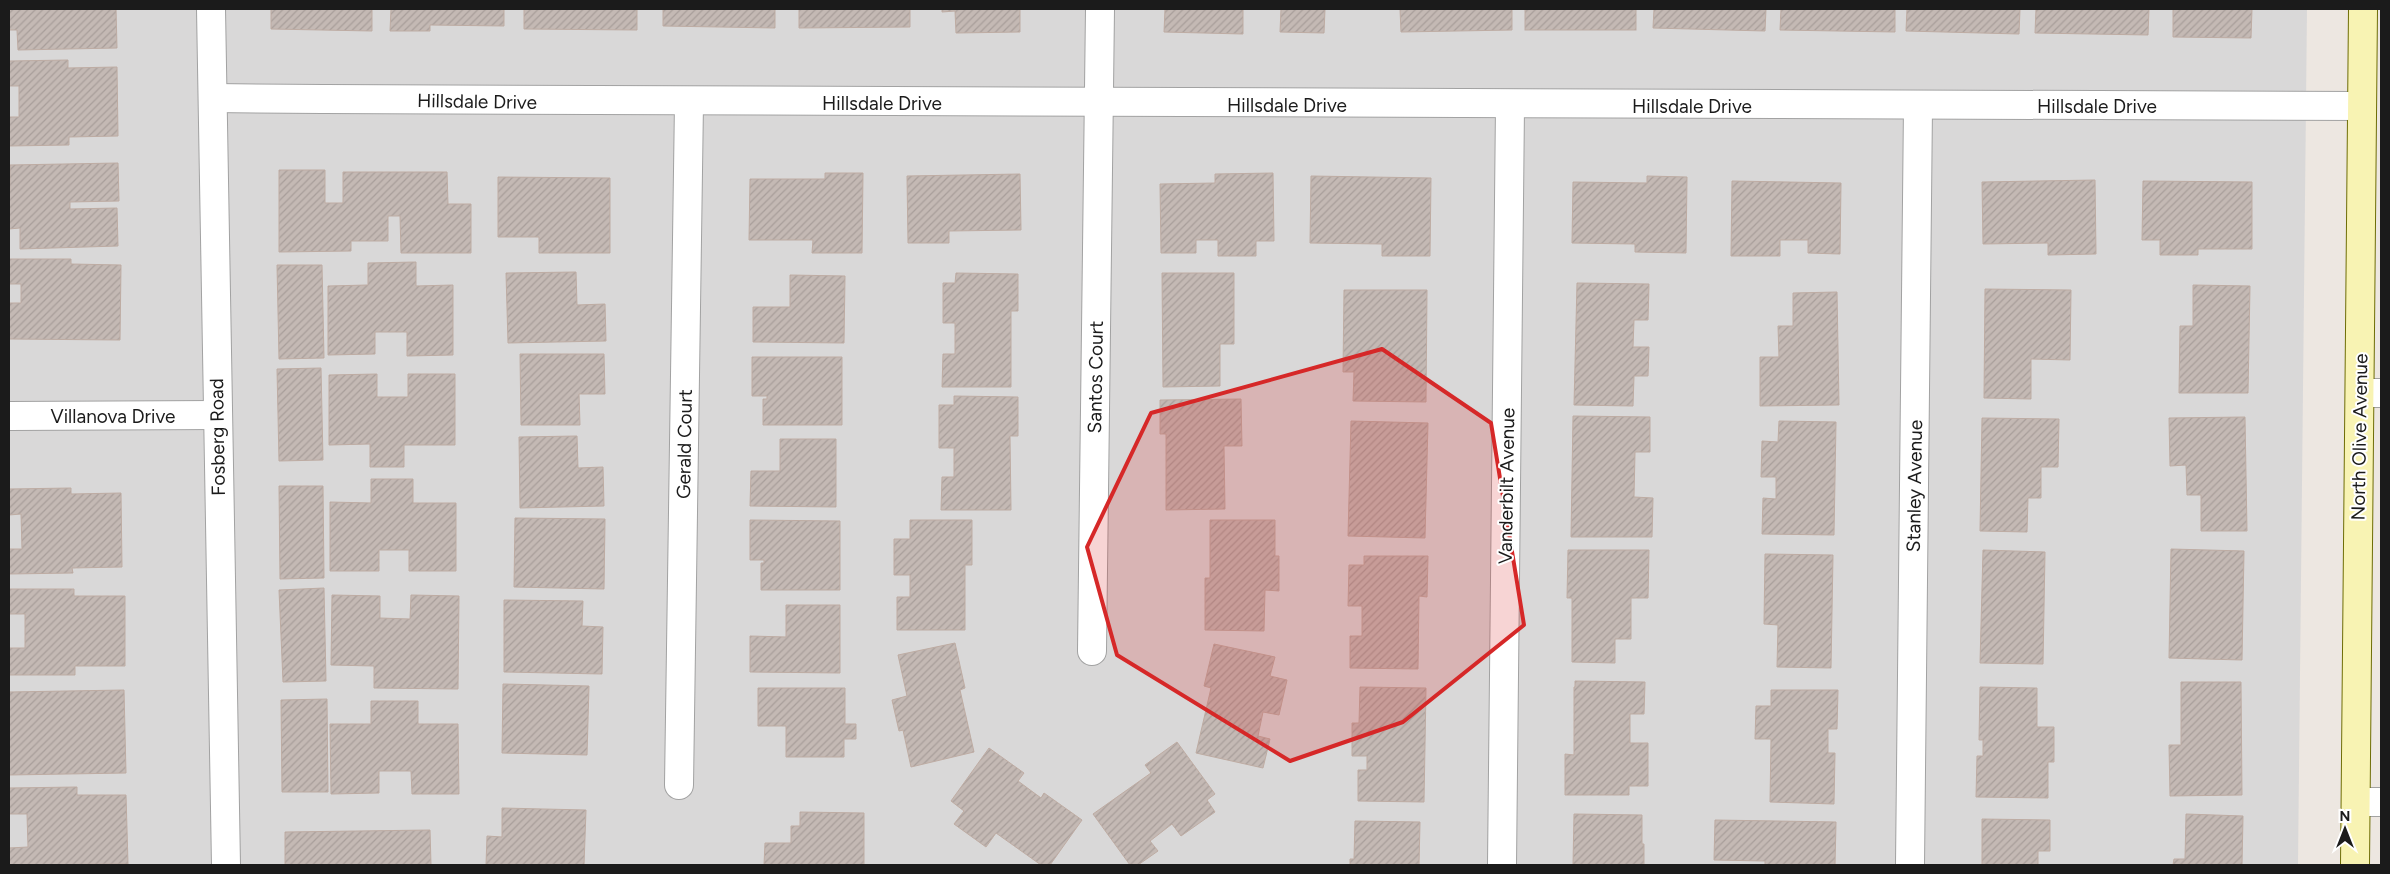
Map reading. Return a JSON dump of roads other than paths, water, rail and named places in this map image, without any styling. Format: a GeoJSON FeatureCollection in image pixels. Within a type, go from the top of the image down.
{"type":"FeatureCollection","features":[{"type":"Feature","properties":{"kind":"street","name":"Fosberg Road"},"geometry":{"type":"LineString","coordinates":[[211,9],[216,415],[226,865]]}},
{"type":"Feature","properties":{"kind":"street","name":"Santos Court"},"geometry":{"type":"LineString","coordinates":[[1092,651],[1100,9]]}},
{"type":"Feature","properties":{"kind":"street","name":"North Olive Avenue"},"geometry":{"type":"LineString","coordinates":[[2355,865],[2368,802],[2371,393],[2362,106],[2363,9]]}},
{"type":"Feature","properties":{"kind":"street","name":"Hillsdale Drive"},"geometry":{"type":"LineString","coordinates":[[213,98],[688,103],[1510,106],[2362,106]]}},
{"type":"Feature","properties":{"kind":"street","name":"Gerald Court"},"geometry":{"type":"LineString","coordinates":[[680,785],[688,103]]}},
{"type":"Feature","properties":{"kind":"street","name":"Vanderbilt Avenue"},"geometry":{"type":"LineString","coordinates":[[1502,865],[1510,106]]}},
{"type":"Feature","properties":{"kind":"street","name":"Stanley Avenue"},"geometry":{"type":"LineString","coordinates":[[1910,865],[1918,106]]}},
{"type":"Feature","properties":{"kind":"street","name":"Villanova Drive"},"geometry":{"type":"LineString","coordinates":[[9,416],[216,415]]}}]}
